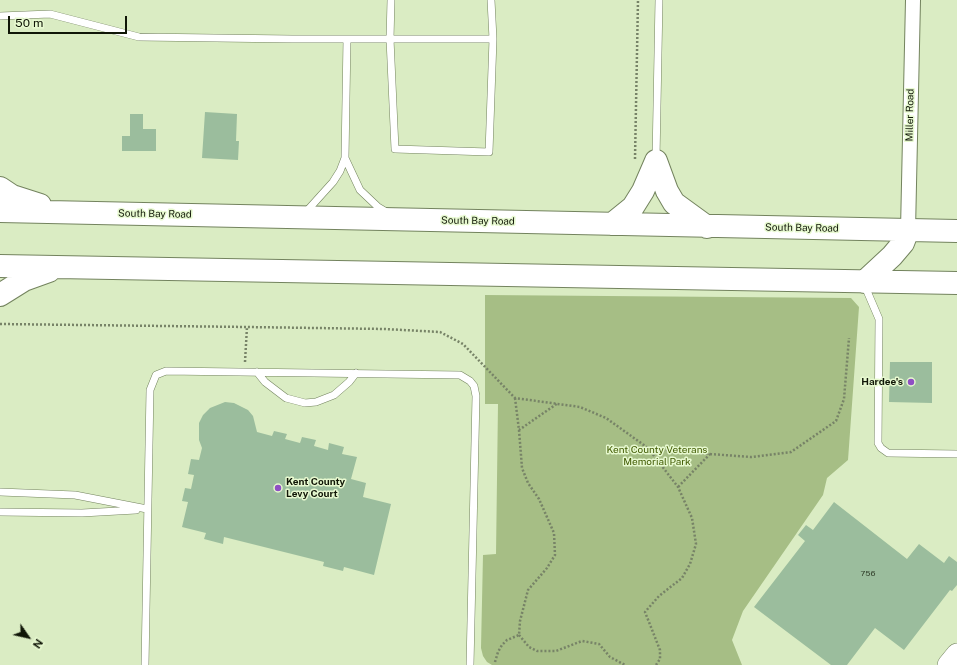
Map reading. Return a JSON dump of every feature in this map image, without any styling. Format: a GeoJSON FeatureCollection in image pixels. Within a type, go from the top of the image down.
{"type":"FeatureCollection","features":[{"type":"Feature","properties":{"kind":"highway"},"geometry":{"type":"LineString","coordinates":[[612,224],[633,207],[643,192],[646,163]]}},
{"type":"Feature","properties":{"kind":"highway"},"geometry":{"type":"LineString","coordinates":[[646,163],[674,203],[707,227]]}},
{"type":"Feature","properties":{"kind":"highway"},"geometry":{"type":"LineString","coordinates":[[0,188],[22,200],[66,212]]}},
{"type":"Feature","properties":{"kind":"highway","name":"South Bay Road"},"geometry":{"type":"LineString","coordinates":[[0,211],[707,227],[957,231]]}},
{"type":"Feature","properties":{"kind":"highway"},"geometry":{"type":"LineString","coordinates":[[864,282],[903,243],[908,230]]}},
{"type":"Feature","properties":{"kind":"highway"},"geometry":{"type":"LineString","coordinates":[[0,266],[957,283]]}},
{"type":"Feature","properties":{"kind":"highway"},"geometry":{"type":"LineString","coordinates":[[0,295],[24,280],[42,273],[65,267]]}},
{"type":"Feature","properties":{"kind":"street","name":"Miller Road"},"geometry":{"type":"LineString","coordinates":[[908,230],[913,0]]}},
{"type":"Feature","properties":{"kind":"street"},"geometry":{"type":"LineString","coordinates":[[948,665],[957,654]]}},
{"type":"Feature","properties":{"kind":"lane"},"geometry":{"type":"LineString","coordinates":[[391,0],[390,39],[395,149],[489,152],[493,39],[491,0]]}},
{"type":"Feature","properties":{"kind":"lane"},"geometry":{"type":"LineString","coordinates":[[646,163],[659,0]]}},
{"type":"Feature","properties":{"kind":"lane"},"geometry":{"type":"LineString","coordinates":[[0,16],[50,14],[139,37],[493,39]]}},
{"type":"Feature","properties":{"kind":"lane"},"geometry":{"type":"LineString","coordinates":[[300,218],[333,182],[340,171],[345,158],[347,39]]}},
{"type":"Feature","properties":{"kind":"lane"},"geometry":{"type":"LineString","coordinates":[[345,158],[360,190],[378,207],[398,220]]}},
{"type":"Feature","properties":{"kind":"lane"},"geometry":{"type":"LineString","coordinates":[[864,282],[879,319],[878,443],[881,448],[888,453],[957,454],[957,446]]}},
{"type":"Feature","properties":{"kind":"lane"},"geometry":{"type":"LineString","coordinates":[[145,665],[150,390],[156,375],[166,371],[460,374],[466,377],[474,386],[476,396],[470,665]]}},
{"type":"Feature","properties":{"kind":"lane"},"geometry":{"type":"LineString","coordinates":[[257,372],[265,382],[286,398],[305,403],[316,402],[334,395],[356,373]]}},
{"type":"Feature","properties":{"kind":"lane"},"geometry":{"type":"LineString","coordinates":[[0,492],[75,495],[147,509]]}},
{"type":"Feature","properties":{"kind":"lane"},"geometry":{"type":"LineString","coordinates":[[0,512],[82,513],[147,509]]}},
{"type":"Feature","properties":{"kind":"path"},"geometry":{"type":"LineString","coordinates":[[638,0],[646,163]]}},
{"type":"Feature","properties":{"kind":"path"},"geometry":{"type":"LineString","coordinates":[[0,324],[247,327]]}},
{"type":"Feature","properties":{"kind":"path"},"geometry":{"type":"LineString","coordinates":[[656,665],[660,659],[660,650],[645,612],[659,596],[682,578],[690,564],[696,544],[692,518],[678,487],[648,448],[751,457],[791,452],[836,421],[844,399],[849,338]]}},
{"type":"Feature","properties":{"kind":"path"},"geometry":{"type":"LineString","coordinates":[[515,398],[522,468],[528,483],[539,499],[554,533],[554,555],[547,568],[528,590],[520,622],[519,635],[529,647],[538,650],[556,651],[582,641],[599,644],[610,657],[625,665]]}},
{"type":"Feature","properties":{"kind":"path"},"geometry":{"type":"LineString","coordinates":[[519,430],[558,404]]}},
{"type":"Feature","properties":{"kind":"path"},"geometry":{"type":"LineString","coordinates":[[678,487],[710,454]]}},
{"type":"Feature","properties":{"kind":"path"},"geometry":{"type":"LineString","coordinates":[[495,662],[502,645],[507,640],[519,635]]}},
{"type":"Feature","properties":{"kind":"green space","name":"Kent County Veterans Memorial Park"},"geometry":{"type":"Polygon","coordinates":[[[485,295],[851,298],[859,307],[848,460],[827,478],[823,495],[743,611],[732,640],[742,665],[492,665],[487,662],[483,656],[481,648],[483,555],[496,554],[498,404],[485,404],[485,295]]]}},
{"type":"Feature","properties":{"kind":"building"},"geometry":{"type":"Polygon","coordinates":[[[205,112],[237,114],[236,141],[239,141],[238,160],[202,158],[205,112]]]}},
{"type":"Feature","properties":{"kind":"building"},"geometry":{"type":"Polygon","coordinates":[[[130,114],[143,114],[143,129],[156,129],[156,151],[122,151],[122,136],[130,136],[130,114]]]}},
{"type":"Feature","properties":{"kind":"building","name":"Hardee's"},"geometry":{"type":"Polygon","coordinates":[[[890,362],[932,362],[932,403],[889,402],[890,362]]]}},
{"type":"Feature","properties":{"kind":"building","name":"Kent County Levy Court"},"geometry":{"type":"Polygon","coordinates":[[[225,402],[234,403],[248,410],[253,416],[257,432],[272,436],[274,431],[287,434],[285,439],[300,443],[302,437],[316,440],[314,446],[328,450],[329,443],[344,447],[342,454],[357,457],[351,479],[366,483],[363,497],[391,504],[374,575],[344,567],[343,571],[323,566],[324,562],[224,537],[223,544],[204,539],[206,533],[182,527],[188,502],[182,501],[185,488],[191,489],[194,475],[188,474],[191,459],[199,460],[202,448],[199,440],[199,423],[203,415],[210,408],[225,402]]]}},
{"type":"Feature","properties":{"kind":"building"},"geometry":{"type":"Polygon","coordinates":[[[834,502],[907,559],[919,544],[944,563],[949,556],[957,562],[957,585],[952,591],[950,590],[904,650],[875,628],[847,665],[831,665],[754,607],[805,541],[798,535],[806,525],[813,530],[834,502]]]}},
{"type":"Feature","properties":{"kind":"place","name":"Hardee's"},"geometry":{"type":"Point","coordinates":[911,382]}},
{"type":"Feature","properties":{"kind":"place","name":"Kent County Levy Court"},"geometry":{"type":"Point","coordinates":[278,488]}}]}
